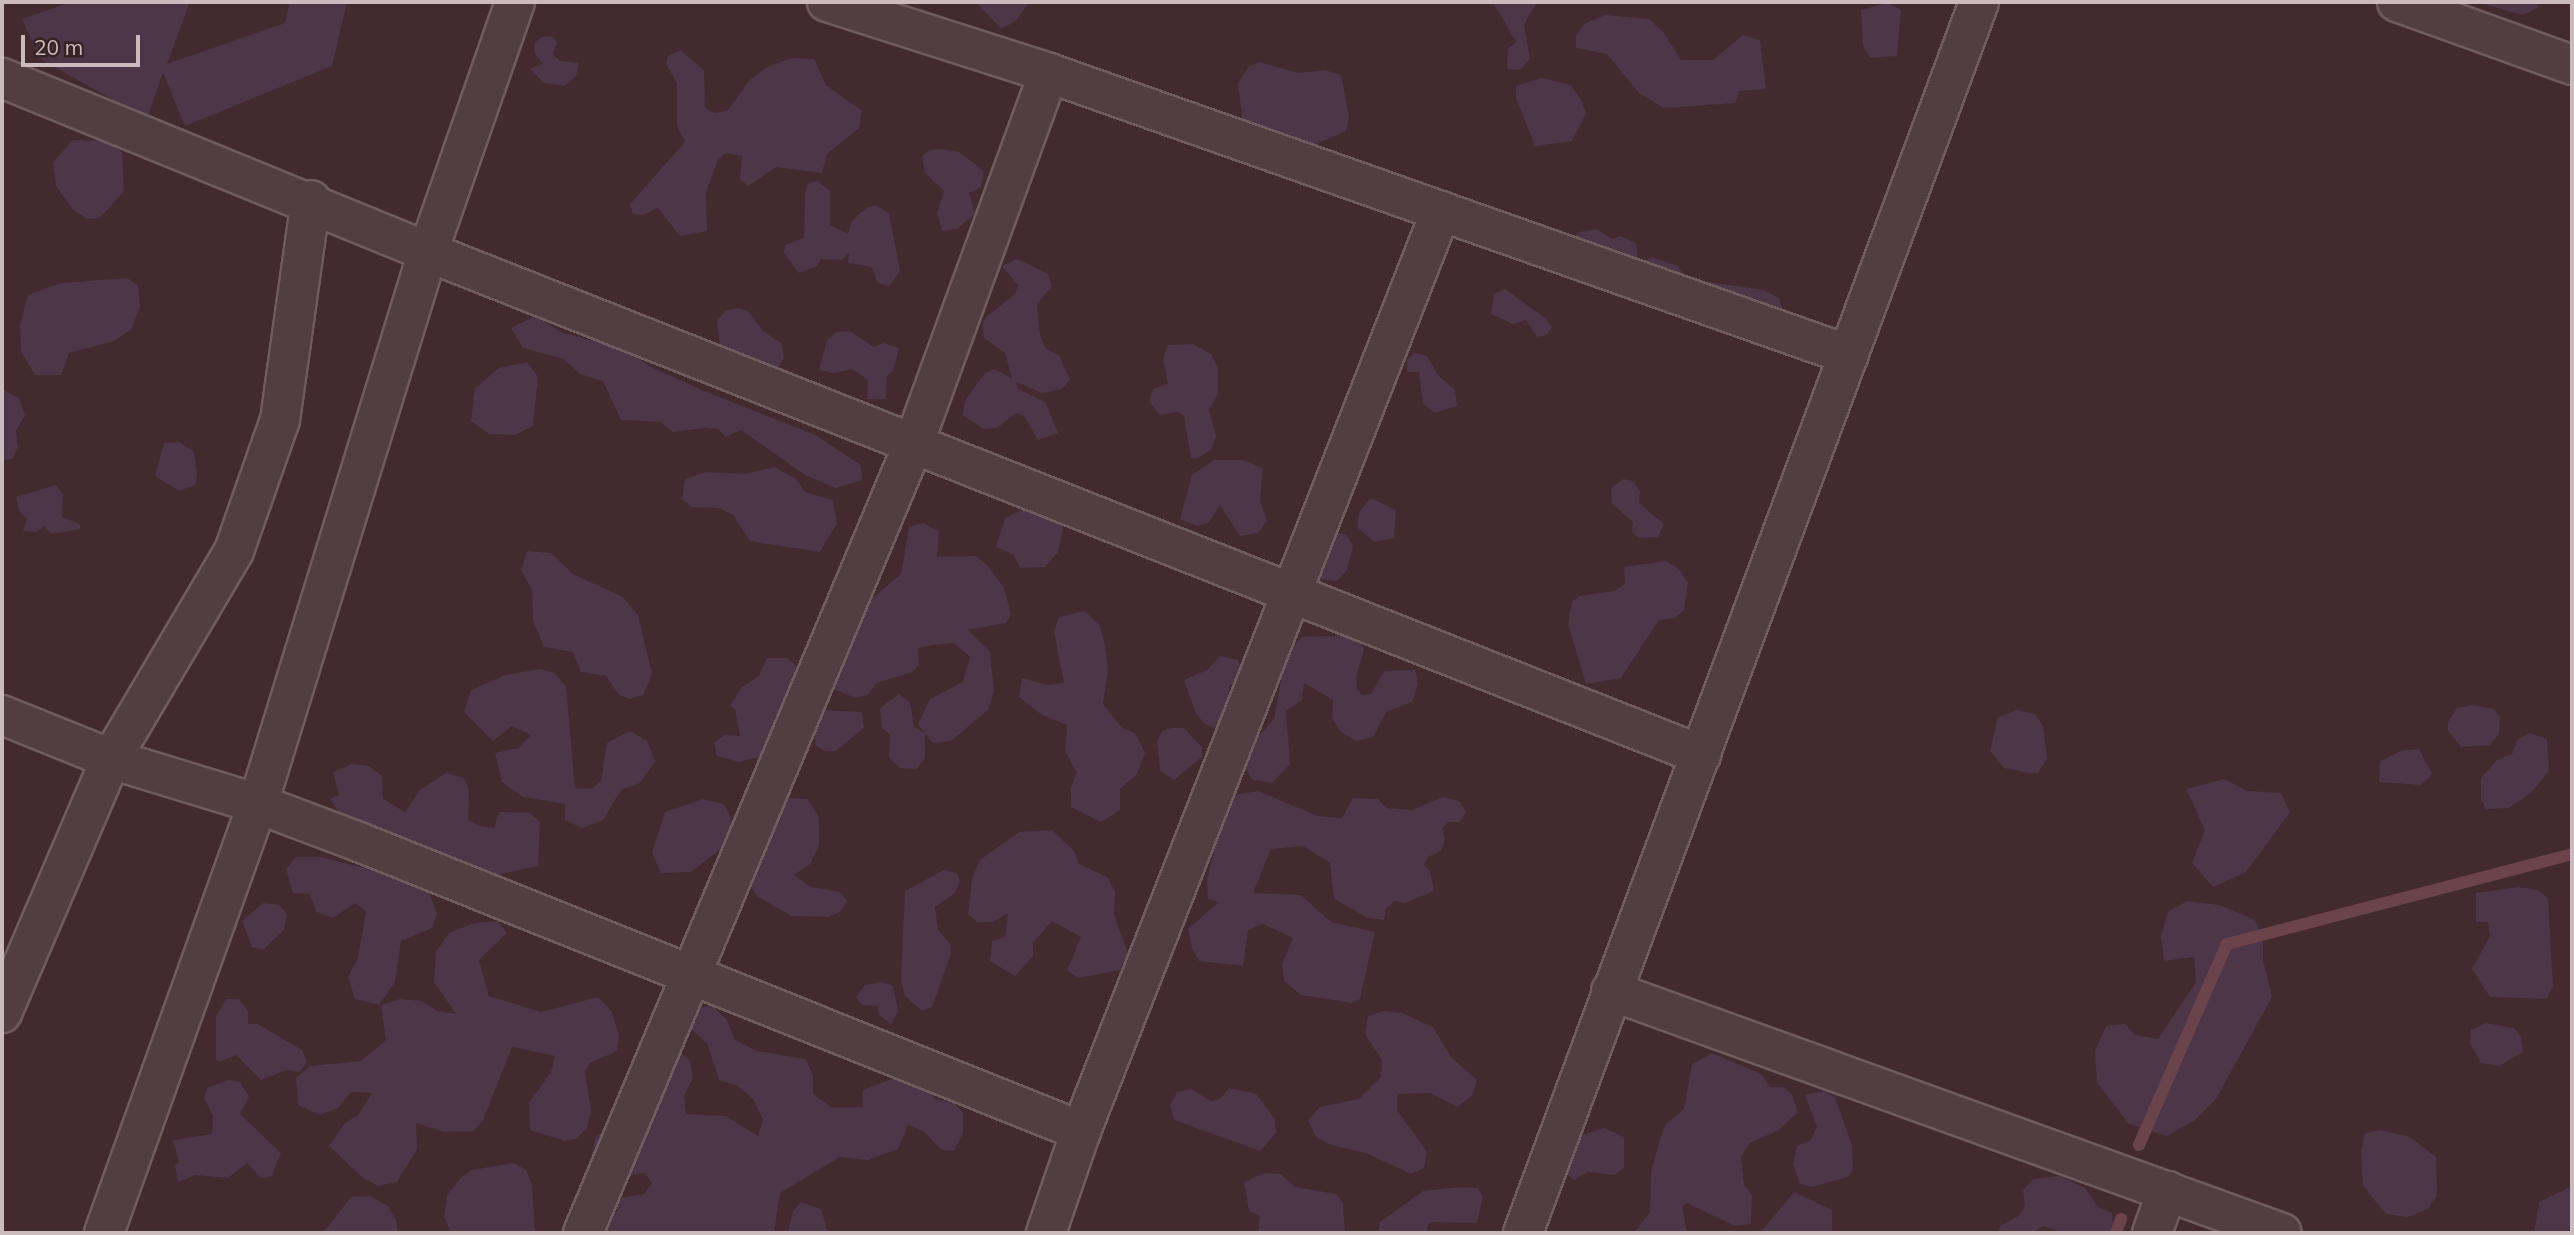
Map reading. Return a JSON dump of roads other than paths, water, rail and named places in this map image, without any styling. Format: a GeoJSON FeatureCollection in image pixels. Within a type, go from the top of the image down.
{"type":"FeatureCollection","features":[{"type":"Feature","properties":{"kind":"street"},"geometry":{"type":"LineString","coordinates":[[104,1233],[258,804],[428,252],[515,2]]}},
{"type":"Feature","properties":{"kind":"street"},"geometry":{"type":"LineString","coordinates":[[827,2],[1049,73],[1850,355]]}},
{"type":"Feature","properties":{"kind":"street"},"geometry":{"type":"LineString","coordinates":[[1523,1233],[1979,2]]}},
{"type":"Feature","properties":{"kind":"street"},"geometry":{"type":"LineString","coordinates":[[2397,2],[2572,65]]}},
{"type":"Feature","properties":{"kind":"street"},"geometry":{"type":"LineString","coordinates":[[583,1233],[914,443],[1049,73]]}},
{"type":"Feature","properties":{"kind":"street"},"geometry":{"type":"LineString","coordinates":[[2,78],[311,200],[428,252],[1292,591],[1701,755]]}},
{"type":"Feature","properties":{"kind":"street"},"geometry":{"type":"LineString","coordinates":[[2,1013],[111,759],[239,537],[280,419],[311,200]]}},
{"type":"Feature","properties":{"kind":"street"},"geometry":{"type":"LineString","coordinates":[[1046,1233],[1081,1131],[1441,211]]}},
{"type":"Feature","properties":{"kind":"street"},"geometry":{"type":"LineString","coordinates":[[2,715],[111,759],[258,804],[1081,1131]]}},
{"type":"Feature","properties":{"kind":"street"},"geometry":{"type":"LineString","coordinates":[[1611,991],[2282,1233]]}},
{"type":"Feature","properties":{"kind":"street"},"geometry":{"type":"LineString","coordinates":[[2152,1233],[2166,1192]]}},
{"type":"Feature","properties":{"kind":"waterway"},"geometry":{"type":"LineString","coordinates":[[2139,1145],[2227,944],[2572,854]]}},
{"type":"Feature","properties":{"kind":"waterway"},"geometry":{"type":"LineString","coordinates":[[2116,1233],[2121,1219]]}}]}
